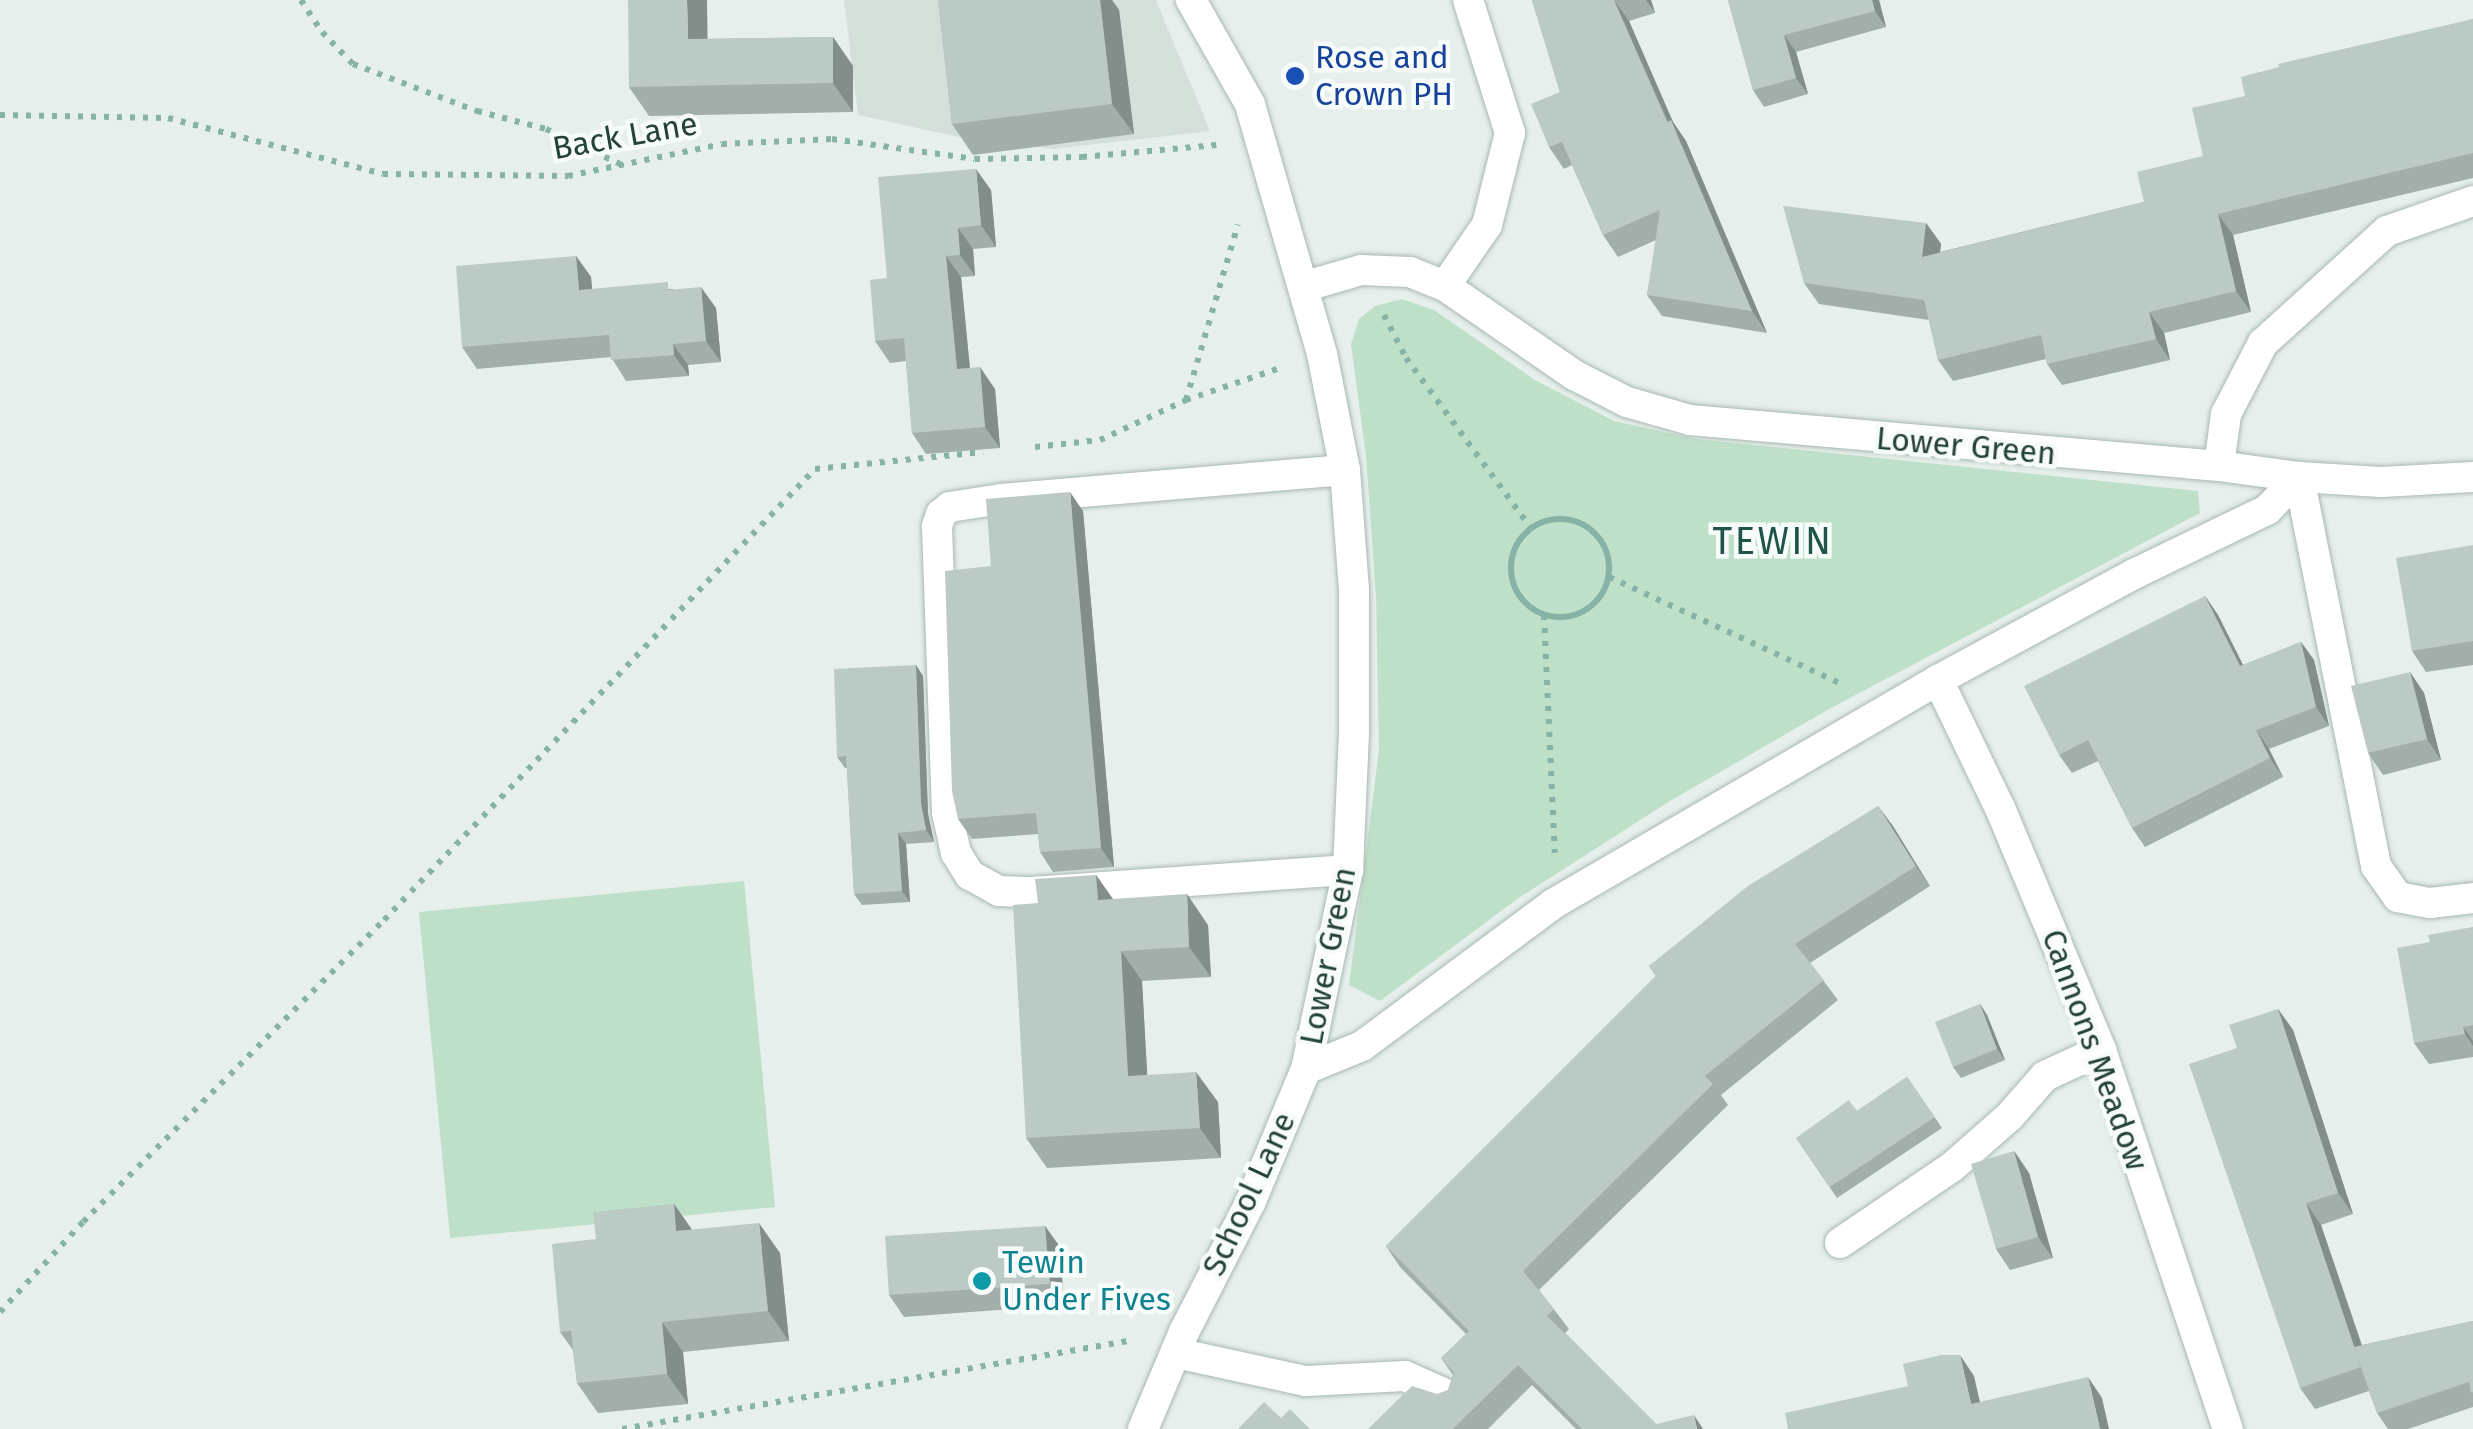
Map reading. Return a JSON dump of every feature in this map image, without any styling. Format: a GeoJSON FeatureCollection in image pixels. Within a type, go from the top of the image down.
{"type":"FeatureCollection","features":[{"type":"Feature","properties":{"kind":"street"},"geometry":{"type":"LineString","coordinates":[[1191,0],[1250,104],[1306,286]]}},
{"type":"Feature","properties":{"kind":"street"},"geometry":{"type":"LineString","coordinates":[[1446,286],[1486,225],[1510,133],[1468,0]]}},
{"type":"Feature","properties":{"kind":"street"},"geometry":{"type":"LineString","coordinates":[[2219,466],[2226,414],[2263,343],[2386,230],[2473,201]]}},
{"type":"Feature","properties":{"kind":"street","name":"Lower Green"},"geometry":{"type":"LineString","coordinates":[[1306,1069],[1348,870],[1354,590],[1345,470],[1306,286],[1361,270],[1410,272],[1446,286],[1574,376],[1627,402],[1690,420],[2299,476]]}},
{"type":"Feature","properties":{"kind":"street"},"geometry":{"type":"LineString","coordinates":[[1345,470],[1000,499],[950,507],[941,514],[937,526],[947,813],[956,853],[970,875],[999,892],[1032,892],[1348,870]]}},
{"type":"Feature","properties":{"kind":"street"},"geometry":{"type":"LineString","coordinates":[[2473,477],[2380,482],[2299,476],[2376,866],[2398,898],[2430,904],[2473,898]]}},
{"type":"Feature","properties":{"kind":"street","name":"Lower Green"},"geometry":{"type":"LineString","coordinates":[[1306,1069],[1362,1046],[1553,904],[1938,680],[2134,574],[2267,510],[2299,476]]}},
{"type":"Feature","properties":{"kind":"street","name":"Cannons Meadow"},"geometry":{"type":"LineString","coordinates":[[1938,680],[2000,808],[2101,1050],[2228,1429]]}},
{"type":"Feature","properties":{"kind":"street"},"geometry":{"type":"LineString","coordinates":[[1840,1243],[1952,1168],[2046,1076],[2101,1050]]}},
{"type":"Feature","properties":{"kind":"street","name":"School Lane"},"geometry":{"type":"LineString","coordinates":[[1144,1429],[1180,1342],[1251,1201],[1306,1069]]}},
{"type":"Feature","properties":{"kind":"street"},"geometry":{"type":"LineString","coordinates":[[1180,1342],[1306,1381],[1405,1376],[1450,1396]]}},
{"type":"Feature","properties":{"kind":"path"},"geometry":{"type":"LineString","coordinates":[[301,0],[322,32],[353,64],[478,110],[546,130],[622,165]]}},
{"type":"Feature","properties":{"kind":"path","name":"Back Lane"},"geometry":{"type":"LineString","coordinates":[[0,115],[168,118],[383,174],[568,176],[722,144],[832,138],[975,159],[1118,155],[1263,139]]}},
{"type":"Feature","properties":{"kind":"path"},"geometry":{"type":"LineString","coordinates":[[1186,400],[1241,214]]}},
{"type":"Feature","properties":{"kind":"path"},"geometry":{"type":"LineString","coordinates":[[1361,270],[1406,358],[1531,528]]}},
{"type":"Feature","properties":{"kind":"path"},"geometry":{"type":"LineString","coordinates":[[1024,448],[1100,440],[1186,400],[1322,354]]}},
{"type":"Feature","properties":{"kind":"path"},"geometry":{"type":"LineString","coordinates":[[0,1312],[83,1222],[384,920],[815,470],[986,452]]}},
{"type":"Feature","properties":{"kind":"path"},"geometry":{"type":"LineString","coordinates":[[1549,520],[1583,524],[1603,543],[1610,576],[1596,602],[1581,613],[1564,618],[1544,614],[1517,592],[1512,576],[1515,548],[1531,528],[1549,520]]}},
{"type":"Feature","properties":{"kind":"path"},"geometry":{"type":"LineString","coordinates":[[1610,576],[1848,687],[1882,712]]}},
{"type":"Feature","properties":{"kind":"path"},"geometry":{"type":"LineString","coordinates":[[1544,614],[1555,850],[1553,904]]}},
{"type":"Feature","properties":{"kind":"path"},"geometry":{"type":"LineString","coordinates":[[622,1429],[1180,1342]]}},
{"type":"Feature","properties":{"kind":"shaded area"},"geometry":{"type":"Polygon","coordinates":[[[844,0],[1156,0],[1210,131],[1053,149],[968,139],[858,115],[844,0]]]}},
{"type":"Feature","properties":{"kind":"green space"},"geometry":{"type":"Polygon","coordinates":[[[1402,299],[1434,310],[1535,380],[1614,421],[1696,439],[2198,491],[2200,513],[1831,708],[1670,801],[1520,897],[1380,1001],[1349,985],[1379,750],[1376,597],[1366,456],[1351,344],[1359,319],[1375,306],[1402,299]]]}},
{"type":"Feature","properties":{"kind":"green space"},"geometry":{"type":"Polygon","coordinates":[[[744,881],[775,1207],[450,1238],[419,912],[744,881]]]}},
{"type":"Feature","properties":{"kind":"building"},"geometry":{"type":"Polygon","coordinates":[[[628,0],[687,0],[688,39],[833,37],[833,83],[629,87],[628,0]]]}},
{"type":"Feature","properties":{"kind":"building"},"geometry":{"type":"Polygon","coordinates":[[[938,0],[1100,0],[1112,104],[952,124],[938,0]]]}},
{"type":"Feature","properties":{"kind":"building"},"geometry":{"type":"Polygon","coordinates":[[[1532,0],[1614,0],[1667,122],[1671,120],[1752,311],[1647,295],[1660,210],[1603,235],[1562,142],[1549,147],[1531,104],[1560,92],[1532,0]]]}},
{"type":"Feature","properties":{"kind":"building"},"geometry":{"type":"Polygon","coordinates":[[[1728,0],[1872,0],[1875,11],[1784,35],[1796,78],[1753,90],[1728,0]]]}},
{"type":"Feature","properties":{"kind":"building"},"geometry":{"type":"Polygon","coordinates":[[[2473,19],[2473,153],[2218,214],[2236,291],[2149,312],[2156,339],[2047,364],[2041,335],[1938,360],[1924,300],[1804,283],[1783,206],[1926,223],[1922,257],[2144,202],[2137,172],[2203,156],[2192,108],[2245,96],[2241,77],[2279,67],[2278,64],[2473,19]]]}},
{"type":"Feature","properties":{"kind":"building"},"geometry":{"type":"Polygon","coordinates":[[[976,169],[981,225],[958,228],[960,255],[946,256],[957,369],[980,367],[985,427],[912,433],[904,338],[875,341],[870,280],[887,278],[878,177],[976,169]]]}},
{"type":"Feature","properties":{"kind":"building"},"geometry":{"type":"Polygon","coordinates":[[[576,256],[579,290],[668,282],[668,290],[701,287],[706,341],[673,344],[674,355],[611,360],[609,335],[462,347],[456,266],[576,256]]]}},
{"type":"Feature","properties":{"kind":"building"},"geometry":{"type":"Polygon","coordinates":[[[1070,492],[1101,848],[1040,852],[1036,813],[958,819],[952,791],[945,571],[991,566],[986,499],[1070,492]]]}},
{"type":"Feature","properties":{"kind":"building"},"geometry":{"type":"Polygon","coordinates":[[[2473,545],[2473,641],[2412,651],[2396,558],[2473,545]]]}},
{"type":"Feature","properties":{"kind":"building"},"geometry":{"type":"Polygon","coordinates":[[[2205,596],[2240,666],[2301,642],[2316,707],[2256,730],[2270,758],[2132,828],[2088,740],[2059,755],[2024,686],[2205,596]]]}},
{"type":"Feature","properties":{"kind":"building"},"geometry":{"type":"Polygon","coordinates":[[[916,665],[921,803],[926,830],[898,833],[902,891],[854,894],[846,756],[837,757],[834,669],[916,665]]]}},
{"type":"Feature","properties":{"kind":"building"},"geometry":{"type":"Polygon","coordinates":[[[2410,672],[2427,739],[2368,753],[2351,686],[2410,672]]]}},
{"type":"Feature","properties":{"kind":"building"},"geometry":{"type":"Polygon","coordinates":[[[1878,806],[1916,866],[1795,944],[1824,980],[1705,1076],[1713,1084],[1523,1271],[1554,1309],[1547,1316],[1656,1424],[1694,1415],[1697,1429],[1582,1429],[1518,1365],[1453,1429],[1368,1429],[1412,1386],[1437,1394],[1448,1390],[1454,1373],[1441,1358],[1469,1331],[1386,1246],[1656,976],[1649,966],[1748,886],[1878,806]]]}},
{"type":"Feature","properties":{"kind":"building"},"geometry":{"type":"Polygon","coordinates":[[[1096,875],[1098,900],[1187,894],[1189,947],[1121,951],[1128,1076],[1196,1072],[1200,1128],[1026,1138],[1013,905],[1038,903],[1035,879],[1096,875]]]}},
{"type":"Feature","properties":{"kind":"building"},"geometry":{"type":"Polygon","coordinates":[[[2473,927],[2473,1025],[2463,1027],[2465,1034],[2414,1043],[2397,948],[2430,942],[2428,935],[2473,927]]]}},
{"type":"Feature","properties":{"kind":"building"},"geometry":{"type":"Polygon","coordinates":[[[1980,1004],[1997,1049],[1953,1067],[1935,1022],[1980,1004]]]}},
{"type":"Feature","properties":{"kind":"building"},"geometry":{"type":"Polygon","coordinates":[[[2278,1009],[2338,1193],[2306,1203],[2361,1367],[2300,1388],[2189,1064],[2237,1048],[2229,1025],[2278,1009]]]}},
{"type":"Feature","properties":{"kind":"building"},"geometry":{"type":"Polygon","coordinates":[[[1907,1077],[1935,1117],[1830,1187],[1796,1138],[1849,1100],[1857,1111],[1907,1077]]]}},
{"type":"Feature","properties":{"kind":"building"},"geometry":{"type":"Polygon","coordinates":[[[2014,1151],[2038,1237],[1996,1249],[1971,1164],[2014,1151]]]}},
{"type":"Feature","properties":{"kind":"building"},"geometry":{"type":"Polygon","coordinates":[[[674,1204],[676,1231],[759,1223],[768,1311],[662,1322],[667,1374],[577,1383],[571,1331],[560,1332],[552,1244],[596,1239],[593,1212],[674,1204]]]}},
{"type":"Feature","properties":{"kind":"building"},"geometry":{"type":"Polygon","coordinates":[[[1045,1226],[1050,1284],[889,1295],[885,1236],[1045,1226]]]}},
{"type":"Feature","properties":{"kind":"building"},"geometry":{"type":"Polygon","coordinates":[[[2473,1321],[2473,1392],[2469,1382],[2377,1413],[2354,1347],[2473,1321]]]}},
{"type":"Feature","properties":{"kind":"building"},"geometry":{"type":"Polygon","coordinates":[[[1960,1355],[1971,1404],[2088,1377],[2100,1429],[1788,1429],[1785,1413],[1908,1386],[1903,1364],[1960,1355]]]}},
{"type":"Feature","properties":{"kind":"building"},"geometry":{"type":"Polygon","coordinates":[[[1264,1402],[1281,1418],[1290,1409],[1310,1429],[1238,1429],[1264,1402]]]}},
{"type":"Feature","properties":{"kind":"place","name":"Rose and Crown PH"},"geometry":{"type":"Point","coordinates":[1295,76]}},
{"type":"Feature","properties":{"kind":"place","name":"Tewin Under Fives"},"geometry":{"type":"Point","coordinates":[982,1281]}},
{"type":"Feature","properties":{"kind":"district","name":"TEWIN"},"geometry":{"type":"Point","coordinates":[1773,542]}}]}
